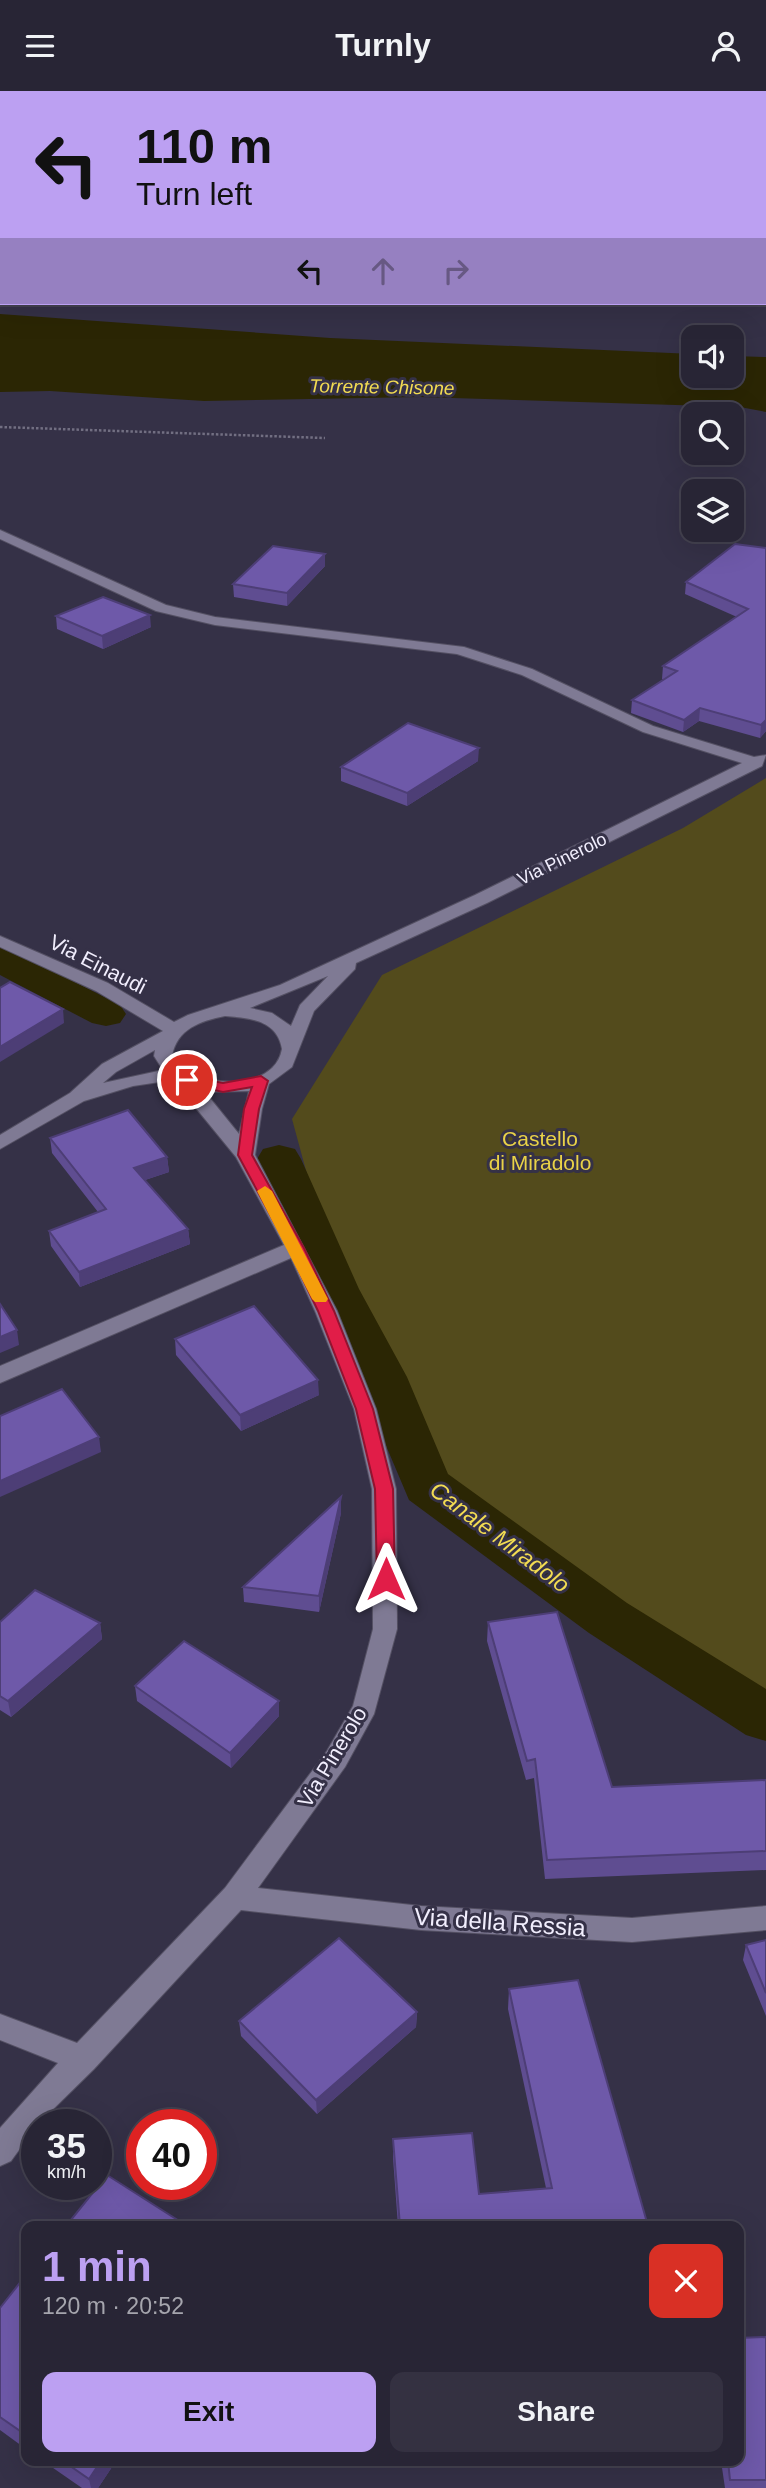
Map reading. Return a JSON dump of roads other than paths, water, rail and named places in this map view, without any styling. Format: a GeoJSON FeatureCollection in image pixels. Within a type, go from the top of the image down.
{"type":"FeatureCollection","features":[{"type":"Feature","properties":{"kind":"street"},"geometry":{"type":"LineString","coordinates":[[0,534],[161,608],[215,621],[459,650],[527,672],[648,729],[762,759]]}},
{"type":"Feature","properties":{"kind":"street","name":"Via Pinerolo"},"geometry":{"type":"LineString","coordinates":[[225,1011],[286,989],[356,957],[762,759]]}},
{"type":"Feature","properties":{"kind":"street","name":"Via Einaudi"},"geometry":{"type":"LineString","coordinates":[[0,941],[102,987],[171,1033]]}},
{"type":"Feature","properties":{"kind":"street","name":"Via Pinerolo"},"geometry":{"type":"LineString","coordinates":[[292,1048],[306,1009],[356,957]]}},
{"type":"Feature","properties":{"kind":"street"},"geometry":{"type":"LineString","coordinates":[[0,1143],[77,1097],[109,1068],[193,1018],[225,1011],[255,1014],[279,1025],[289,1036],[292,1048],[288,1061],[278,1072],[261,1081],[223,1087],[181,1077],[130,1081],[77,1097]]}},
{"type":"Feature","properties":{"kind":"street"},"geometry":{"type":"LineString","coordinates":[[171,1033],[163,1056],[181,1077]]}},
{"type":"Feature","properties":{"kind":"street","name":"Via Pinerolo"},"geometry":{"type":"LineString","coordinates":[[0,2151],[32,2111],[235,1897],[281,1837],[348,1738],[365,1707],[385,1629],[384,1489],[365,1409],[326,1311],[296,1248],[245,1155],[181,1077]]}},
{"type":"Feature","properties":{"kind":"street"},"geometry":{"type":"LineString","coordinates":[[245,1155],[251,1109],[261,1081]]}},
{"type":"Feature","properties":{"kind":"street"},"geometry":{"type":"LineString","coordinates":[[0,1375],[296,1248]]}},
{"type":"Feature","properties":{"kind":"street","name":"Via della Ressia"},"geometry":{"type":"LineString","coordinates":[[235,1897],[421,1918],[632,1930],[766,1918]]}},
{"type":"Feature","properties":{"kind":"street"},"geometry":{"type":"LineString","coordinates":[[0,2027],[84,2059]]}},
{"type":"Feature","properties":{"kind":"water","name":"Torrente Chisone"},"geometry":{"type":"Polygon","coordinates":[[[0,314],[330,338],[681,353],[681,388],[744,388],[744,356],[766,357],[766,412],[744,408],[744,402],[681,402],[681,405],[420,397],[204,401],[50,391],[0,392],[0,314]]]}},
{"type":"Feature","properties":{"kind":"waterway","name":"Canale Miradolo"},"geometry":{"type":"LineString","coordinates":[[0,959],[106,1014]]}},
{"type":"Feature","properties":{"kind":"waterway","name":"Canale Miradolo"},"geometry":{"type":"LineString","coordinates":[[279,1159],[335,1289],[382,1377],[427,1486],[608,1618],[766,1718]]}},
{"type":"Feature","properties":{"kind":"park label","name":"Castello di Miradolo"},"geometry":{"type":"Point","coordinates":[540,1150]}}]}
